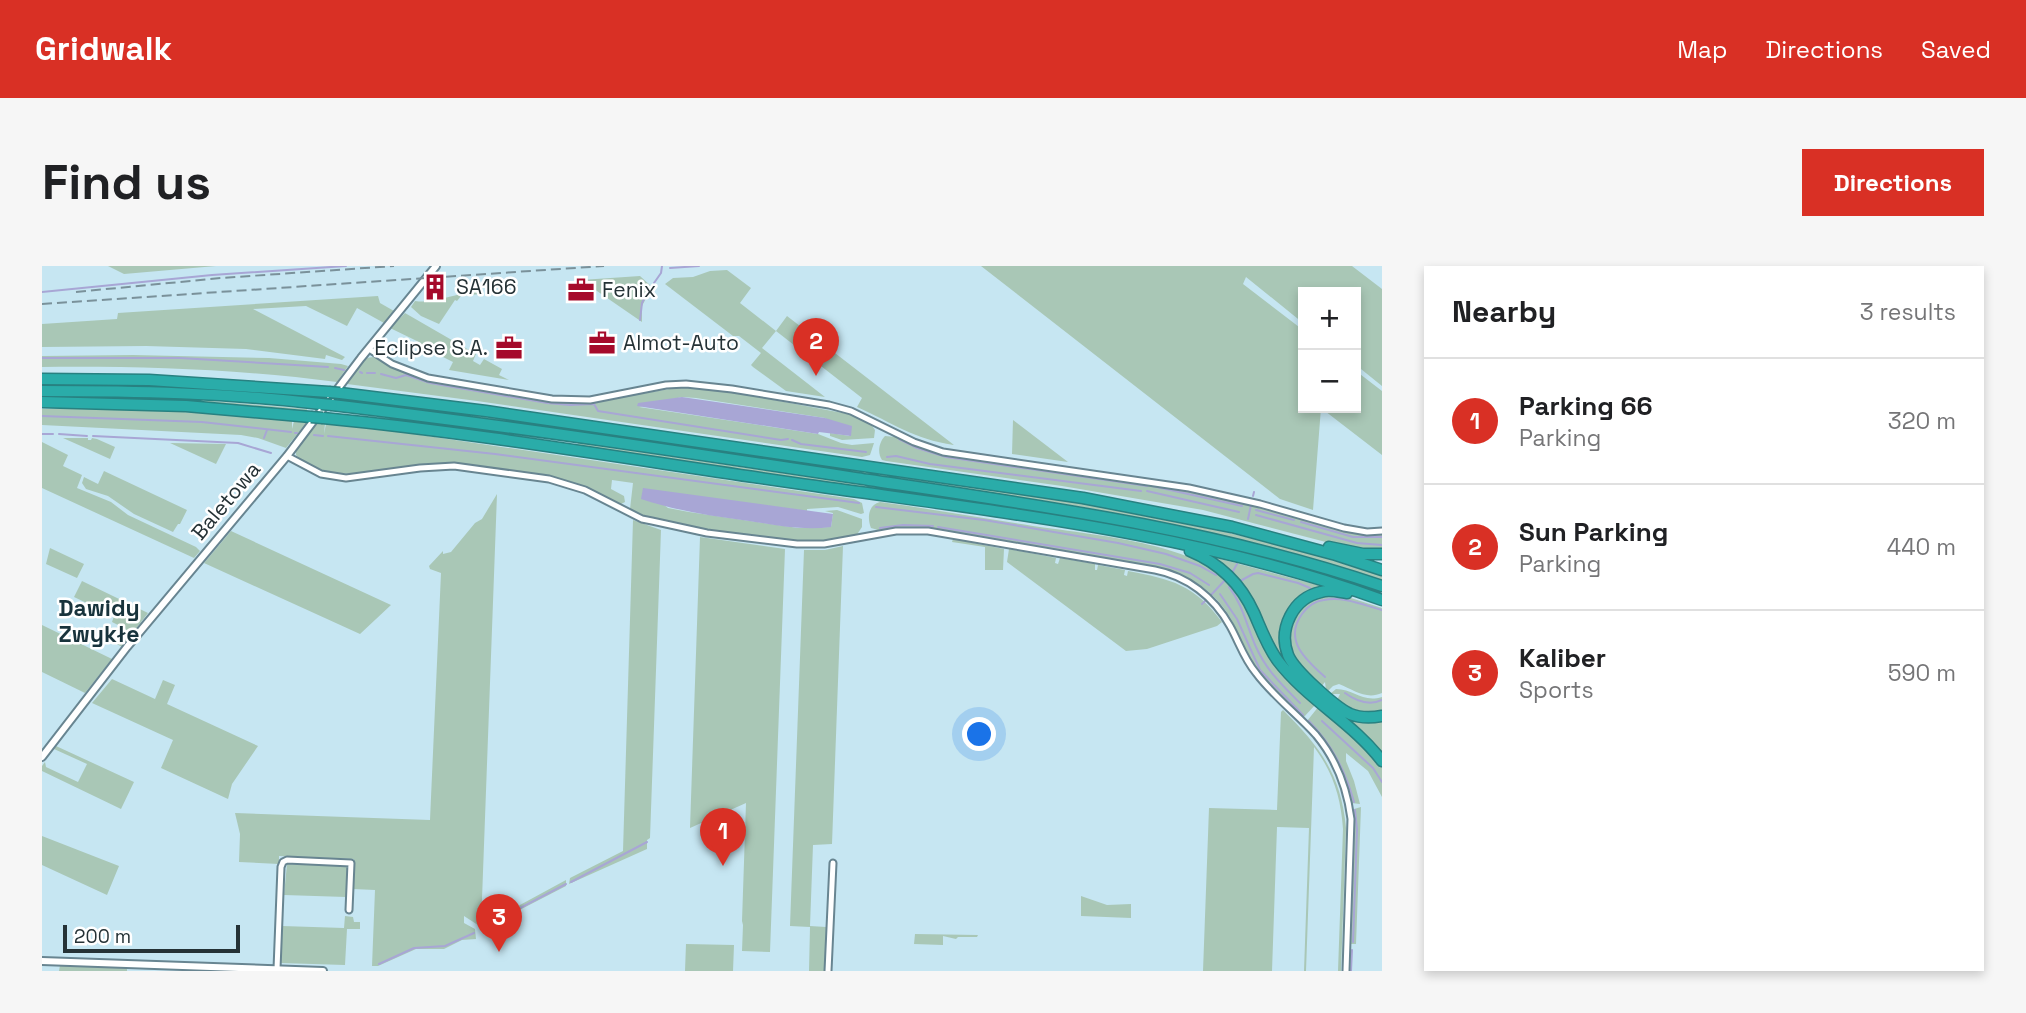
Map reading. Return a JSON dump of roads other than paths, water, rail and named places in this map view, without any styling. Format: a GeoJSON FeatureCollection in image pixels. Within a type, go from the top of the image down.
{"type":"FeatureCollection","features":[{"type":"Feature","properties":{"kind":"highway"},"geometry":{"type":"LineString","coordinates":[[42,379],[149,380],[328,392],[473,409],[1083,498],[1232,527],[1382,570]]}},
{"type":"Feature","properties":{"kind":"highway"},"geometry":{"type":"LineString","coordinates":[[42,391],[185,394],[321,404],[554,433],[1086,512],[1202,535],[1382,586]]}},
{"type":"Feature","properties":{"kind":"highway"},"geometry":{"type":"LineString","coordinates":[[42,402],[186,406],[409,428],[1092,527],[1248,559],[1382,600]]}},
{"type":"Feature","properties":{"kind":"highway"},"geometry":{"type":"LineString","coordinates":[[498,427],[590,453]]}},
{"type":"Feature","properties":{"kind":"highway"},"geometry":{"type":"LineString","coordinates":[[1170,543],[1205,558],[1228,575],[1248,600],[1268,644],[1282,666],[1382,761]]}},
{"type":"Feature","properties":{"kind":"highway"},"geometry":{"type":"LineString","coordinates":[[1307,547],[1382,554]]}},
{"type":"Feature","properties":{"kind":"highway"},"geometry":{"type":"LineString","coordinates":[[1360,592],[1320,592],[1304,599],[1289,616],[1284,637],[1295,667],[1345,711],[1361,717],[1382,716]]}},
{"type":"Feature","properties":{"kind":"street","name":"Baletowa"},"geometry":{"type":"LineString","coordinates":[[42,757],[127,647],[287,456],[436,266]]}},
{"type":"Feature","properties":{"kind":"street"},"geometry":{"type":"LineString","coordinates":[[369,349],[392,364],[428,378],[552,399],[590,400],[666,385],[686,384],[732,388],[829,405],[851,411],[914,442],[943,452],[1189,488],[1261,504],[1344,528],[1367,532],[1382,531]]}},
{"type":"Feature","properties":{"kind":"street"},"geometry":{"type":"LineString","coordinates":[[287,456],[321,474],[345,478],[454,466],[542,477],[585,490],[642,519],[707,533],[804,545],[896,531],[928,531],[1155,570],[1181,578],[1214,603],[1228,622],[1252,668],[1325,747],[1340,777],[1351,819],[1346,971]]}},
{"type":"Feature","properties":{"kind":"street"},"geometry":{"type":"LineString","coordinates":[[277,969],[281,867],[284,862],[351,863],[349,910]]}},
{"type":"Feature","properties":{"kind":"street"},"geometry":{"type":"LineString","coordinates":[[828,971],[833,863]]}},
{"type":"Feature","properties":{"kind":"street"},"geometry":{"type":"LineString","coordinates":[[42,961],[148,968],[323,971]]}},
{"type":"Feature","properties":{"kind":"water"},"geometry":{"type":"Polygon","coordinates":[[[682,397],[825,418],[852,426],[851,436],[818,434],[637,406],[638,403],[682,397]]]}},
{"type":"Feature","properties":{"kind":"water"},"geometry":{"type":"Polygon","coordinates":[[[643,488],[833,514],[831,527],[790,527],[681,510],[641,499],[643,488]]]}},
{"type":"Feature","properties":{"kind":"waterway"},"geometry":{"type":"LineString","coordinates":[[42,292],[212,275],[346,266]]}},
{"type":"Feature","properties":{"kind":"waterway"},"geometry":{"type":"LineString","coordinates":[[654,283],[662,266]]}},
{"type":"Feature","properties":{"kind":"waterway"},"geometry":{"type":"LineString","coordinates":[[670,268],[699,266]]}},
{"type":"Feature","properties":{"kind":"waterway"},"geometry":{"type":"LineString","coordinates":[[640,320],[642,303],[650,287]]}},
{"type":"Feature","properties":{"kind":"waterway"},"geometry":{"type":"LineString","coordinates":[[42,358],[180,358],[328,367]]}},
{"type":"Feature","properties":{"kind":"waterway"},"geometry":{"type":"LineString","coordinates":[[335,368],[344,370]]}},
{"type":"Feature","properties":{"kind":"waterway"},"geometry":{"type":"LineString","coordinates":[[367,373],[375,373]]}},
{"type":"Feature","properties":{"kind":"waterway"},"geometry":{"type":"LineString","coordinates":[[381,374],[396,378],[406,375],[430,383],[547,403],[594,404],[598,411],[788,439]]}},
{"type":"Feature","properties":{"kind":"waterway"},"geometry":{"type":"LineString","coordinates":[[42,416],[202,422],[291,432]]}},
{"type":"Feature","properties":{"kind":"waterway"},"geometry":{"type":"LineString","coordinates":[[264,438],[267,430]]}},
{"type":"Feature","properties":{"kind":"waterway"},"geometry":{"type":"LineString","coordinates":[[42,434],[53,434]]}},
{"type":"Feature","properties":{"kind":"waterway"},"geometry":{"type":"LineString","coordinates":[[59,434],[87,436]]}},
{"type":"Feature","properties":{"kind":"waterway"},"geometry":{"type":"LineString","coordinates":[[314,435],[323,436]]}},
{"type":"Feature","properties":{"kind":"waterway"},"geometry":{"type":"LineString","coordinates":[[93,436],[238,443],[271,453]]}},
{"type":"Feature","properties":{"kind":"waterway"},"geometry":{"type":"LineString","coordinates":[[328,436],[495,454],[859,503]]}},
{"type":"Feature","properties":{"kind":"waterway"},"geometry":{"type":"LineString","coordinates":[[899,439],[946,457],[1147,486]]}},
{"type":"Feature","properties":{"kind":"waterway"},"geometry":{"type":"LineString","coordinates":[[792,440],[801,444],[866,452]]}},
{"type":"Feature","properties":{"kind":"waterway"},"geometry":{"type":"LineString","coordinates":[[887,457],[896,456],[930,464],[1141,491]]}},
{"type":"Feature","properties":{"kind":"waterway"},"geometry":{"type":"LineString","coordinates":[[1152,486],[1242,506]]}},
{"type":"Feature","properties":{"kind":"waterway"},"geometry":{"type":"LineString","coordinates":[[1147,491],[1239,512]]}},
{"type":"Feature","properties":{"kind":"waterway"},"geometry":{"type":"LineString","coordinates":[[1253,496],[1254,492]]}},
{"type":"Feature","properties":{"kind":"waterway"},"geometry":{"type":"LineString","coordinates":[[1248,519],[1251,505]]}},
{"type":"Feature","properties":{"kind":"waterway"},"geometry":{"type":"LineString","coordinates":[[876,507],[984,520],[1118,543],[1166,554],[1200,566],[1216,575]]}},
{"type":"Feature","properties":{"kind":"waterway"},"geometry":{"type":"LineString","coordinates":[[1256,510],[1294,520]]}},
{"type":"Feature","properties":{"kind":"waterway"},"geometry":{"type":"LineString","coordinates":[[1256,515],[1357,543],[1382,545]]}},
{"type":"Feature","properties":{"kind":"waterway"},"geometry":{"type":"LineString","coordinates":[[1301,522],[1353,537],[1382,537]]}},
{"type":"Feature","properties":{"kind":"waterway"},"geometry":{"type":"LineString","coordinates":[[880,528],[903,525],[933,526]]}},
{"type":"Feature","properties":{"kind":"waterway"},"geometry":{"type":"LineString","coordinates":[[938,527],[1160,564],[1190,573],[1209,585]]}},
{"type":"Feature","properties":{"kind":"waterway"},"geometry":{"type":"LineString","coordinates":[[1232,573],[1237,564]]}},
{"type":"Feature","properties":{"kind":"waterway"},"geometry":{"type":"LineString","coordinates":[[1242,580],[1258,573],[1310,588]]}},
{"type":"Feature","properties":{"kind":"waterway"},"geometry":{"type":"LineString","coordinates":[[1211,595],[1226,579]]}},
{"type":"Feature","properties":{"kind":"waterway"},"geometry":{"type":"LineString","coordinates":[[1229,587],[1238,601],[1265,663],[1300,703]]}},
{"type":"Feature","properties":{"kind":"waterway"},"geometry":{"type":"LineString","coordinates":[[1220,594],[1237,619],[1260,670],[1303,715]]}},
{"type":"Feature","properties":{"kind":"waterway"},"geometry":{"type":"LineString","coordinates":[[1325,677],[1304,656],[1296,641],[1297,623],[1304,611],[1317,602],[1331,599],[1382,610]]}},
{"type":"Feature","properties":{"kind":"waterway"},"geometry":{"type":"LineString","coordinates":[[1202,604],[1205,601]]}},
{"type":"Feature","properties":{"kind":"waterway"},"geometry":{"type":"LineString","coordinates":[[1345,693],[1363,702],[1382,700]]}},
{"type":"Feature","properties":{"kind":"waterway"},"geometry":{"type":"LineString","coordinates":[[1309,721],[1337,758],[1354,802]]}},
{"type":"Feature","properties":{"kind":"waterway"},"geometry":{"type":"LineString","coordinates":[[1322,721],[1373,768],[1382,782]]}},
{"type":"Feature","properties":{"kind":"waterway"},"geometry":{"type":"LineString","coordinates":[[1353,942],[1357,829],[1355,810]]}},
{"type":"Feature","properties":{"kind":"waterway"},"geometry":{"type":"LineString","coordinates":[[571,882],[647,842]]}},
{"type":"Feature","properties":{"kind":"waterway"},"geometry":{"type":"LineString","coordinates":[[482,928],[566,884]]}},
{"type":"Feature","properties":{"kind":"waterway"},"geometry":{"type":"LineString","coordinates":[[379,964],[414,948],[445,946],[474,933]]}},
{"type":"Feature","properties":{"kind":"waterway"},"geometry":{"type":"LineString","coordinates":[[1351,971],[1352,950]]}},
{"type":"Feature","properties":{"kind":"railway"},"geometry":{"type":"LineString","coordinates":[[76,292],[221,278],[394,266]]}},
{"type":"Feature","properties":{"kind":"railway"},"geometry":{"type":"LineString","coordinates":[[42,304],[604,266]]}},
{"type":"Feature","properties":{"kind":"place","name":"SA166"},"geometry":{"type":"Point","coordinates":[435,287]}},
{"type":"Feature","properties":{"kind":"place","name":"Fenix"},"geometry":{"type":"Point","coordinates":[581,290]}},
{"type":"Feature","properties":{"kind":"place","name":"Almot-Auto"},"geometry":{"type":"Point","coordinates":[602,343]}},
{"type":"Feature","properties":{"kind":"place","name":"Eclipse S.A."},"geometry":{"type":"Point","coordinates":[509,348]}},
{"type":"Feature","properties":{"kind":"place","name":"Sun Parking"},"geometry":{"type":"Point","coordinates":[816,376]}},
{"type":"Feature","properties":{"kind":"place","name":"Parking 66"},"geometry":{"type":"Point","coordinates":[723,866]}},
{"type":"Feature","properties":{"kind":"place","name":"Kaliber"},"geometry":{"type":"Point","coordinates":[499,952]}},
{"type":"Feature","properties":{"kind":"district","name":"Dawidy Zwykłe"},"geometry":{"type":"Point","coordinates":[99,621]}}]}
